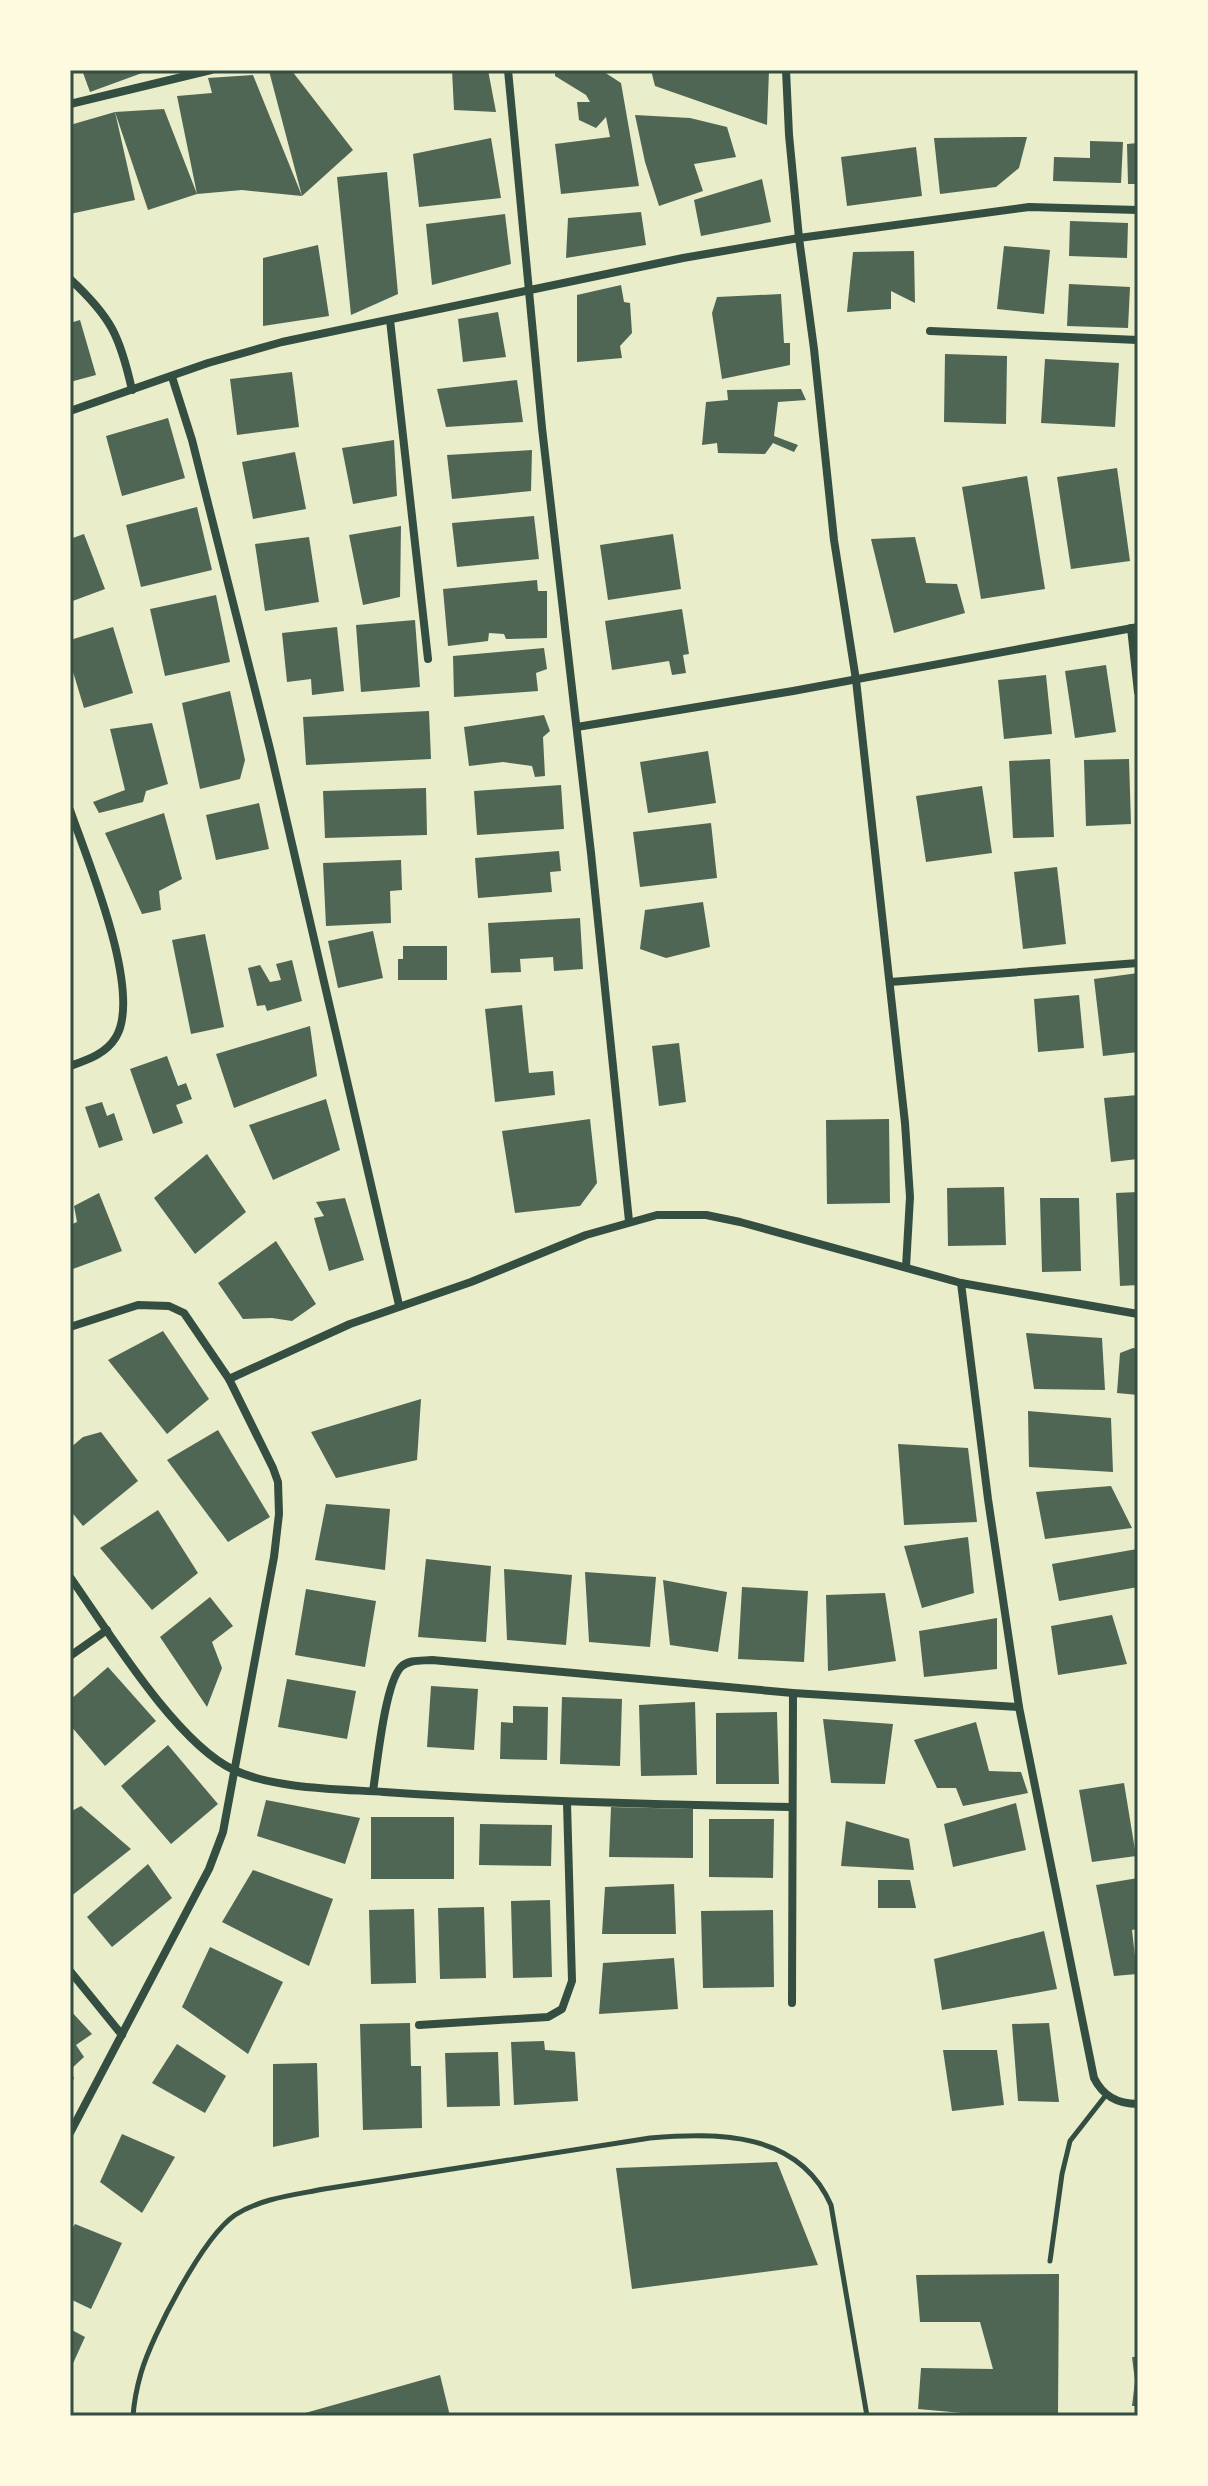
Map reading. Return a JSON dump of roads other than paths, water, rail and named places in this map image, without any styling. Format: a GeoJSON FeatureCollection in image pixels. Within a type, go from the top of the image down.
{"type":"FeatureCollection","features":[{"type":"Feature","properties":{"kind":"street"},"geometry":{"type":"LineString","coordinates":[[70,104],[211,70]]}},
{"type":"Feature","properties":{"kind":"street"},"geometry":{"type":"LineString","coordinates":[[508,70],[546,473],[577,727],[629,1221]]}},
{"type":"Feature","properties":{"kind":"street"},"geometry":{"type":"LineString","coordinates":[[786,70],[799,238],[834,540],[856,680],[890,982],[910,1197],[906,1267]]}},
{"type":"Feature","properties":{"kind":"street"},"geometry":{"type":"LineString","coordinates":[[70,411],[282,342],[530,289],[799,238],[1029,207],[1138,210]]}},
{"type":"Feature","properties":{"kind":"street"},"geometry":{"type":"LineString","coordinates":[[70,279],[105,314],[124,356],[132,390]]}},
{"type":"Feature","properties":{"kind":"street"},"geometry":{"type":"LineString","coordinates":[[390,320],[428,659]]}},
{"type":"Feature","properties":{"kind":"street"},"geometry":{"type":"LineString","coordinates":[[930,331],[1138,340]]}},
{"type":"Feature","properties":{"kind":"street"},"geometry":{"type":"LineString","coordinates":[[172,377],[192,440],[270,749],[399,1305]]}},
{"type":"Feature","properties":{"kind":"street"},"geometry":{"type":"LineString","coordinates":[[577,727],[856,680],[1134,628],[1138,692]]}},
{"type":"Feature","properties":{"kind":"street"},"geometry":{"type":"LineString","coordinates":[[70,810],[121,970],[123,1000],[118,1035],[109,1047],[94,1058],[70,1066]]}},
{"type":"Feature","properties":{"kind":"street"},"geometry":{"type":"LineString","coordinates":[[890,982],[1138,963]]}},
{"type":"Feature","properties":{"kind":"street"},"geometry":{"type":"LineString","coordinates":[[229,1379],[296,1347],[399,1305],[471,1282],[586,1235],[657,1215],[706,1215],[961,1283],[1138,1314]]}},
{"type":"Feature","properties":{"kind":"street"},"geometry":{"type":"LineString","coordinates":[[961,1283],[988,1499],[1019,1707],[1094,2078],[1106,2095],[1127,2104],[1138,2104]]}},
{"type":"Feature","properties":{"kind":"street"},"geometry":{"type":"LineString","coordinates":[[70,1327],[138,1305],[154,1303],[184,1313],[229,1379],[273,1468],[279,1497],[267,1597],[227,1816],[209,1869],[70,2133]]}},
{"type":"Feature","properties":{"kind":"street"},"geometry":{"type":"LineString","coordinates":[[70,1577],[180,1726],[204,1749],[235,1771],[287,1783],[373,1791],[567,1803],[791,1807]]}},
{"type":"Feature","properties":{"kind":"street"},"geometry":{"type":"LineString","coordinates":[[70,1656],[107,1630]]}},
{"type":"Feature","properties":{"kind":"street"},"geometry":{"type":"LineString","coordinates":[[373,1791],[391,1686],[400,1669],[412,1661],[432,1660],[793,1693],[1019,1707]]}},
{"type":"Feature","properties":{"kind":"street"},"geometry":{"type":"LineString","coordinates":[[792,2003],[793,1693]]}},
{"type":"Feature","properties":{"kind":"street"},"geometry":{"type":"LineString","coordinates":[[419,2025],[548,2017],[562,2009],[572,1981],[567,1803]]}},
{"type":"Feature","properties":{"kind":"street"},"geometry":{"type":"LineString","coordinates":[[70,1971],[122,2035]]}},
{"type":"Feature","properties":{"kind":"lane"},"geometry":{"type":"LineString","coordinates":[[1050,2261],[1062,2174],[1070,2141],[1106,2095]]}},
{"type":"Feature","properties":{"kind":"lane"},"geometry":{"type":"LineString","coordinates":[[133,2416],[141,2372],[178,2294],[219,2230],[247,2208],[324,2189],[650,2138],[703,2135],[742,2139],[796,2159],[808,2169],[825,2193],[831,2205],[867,2416]]}}]}
